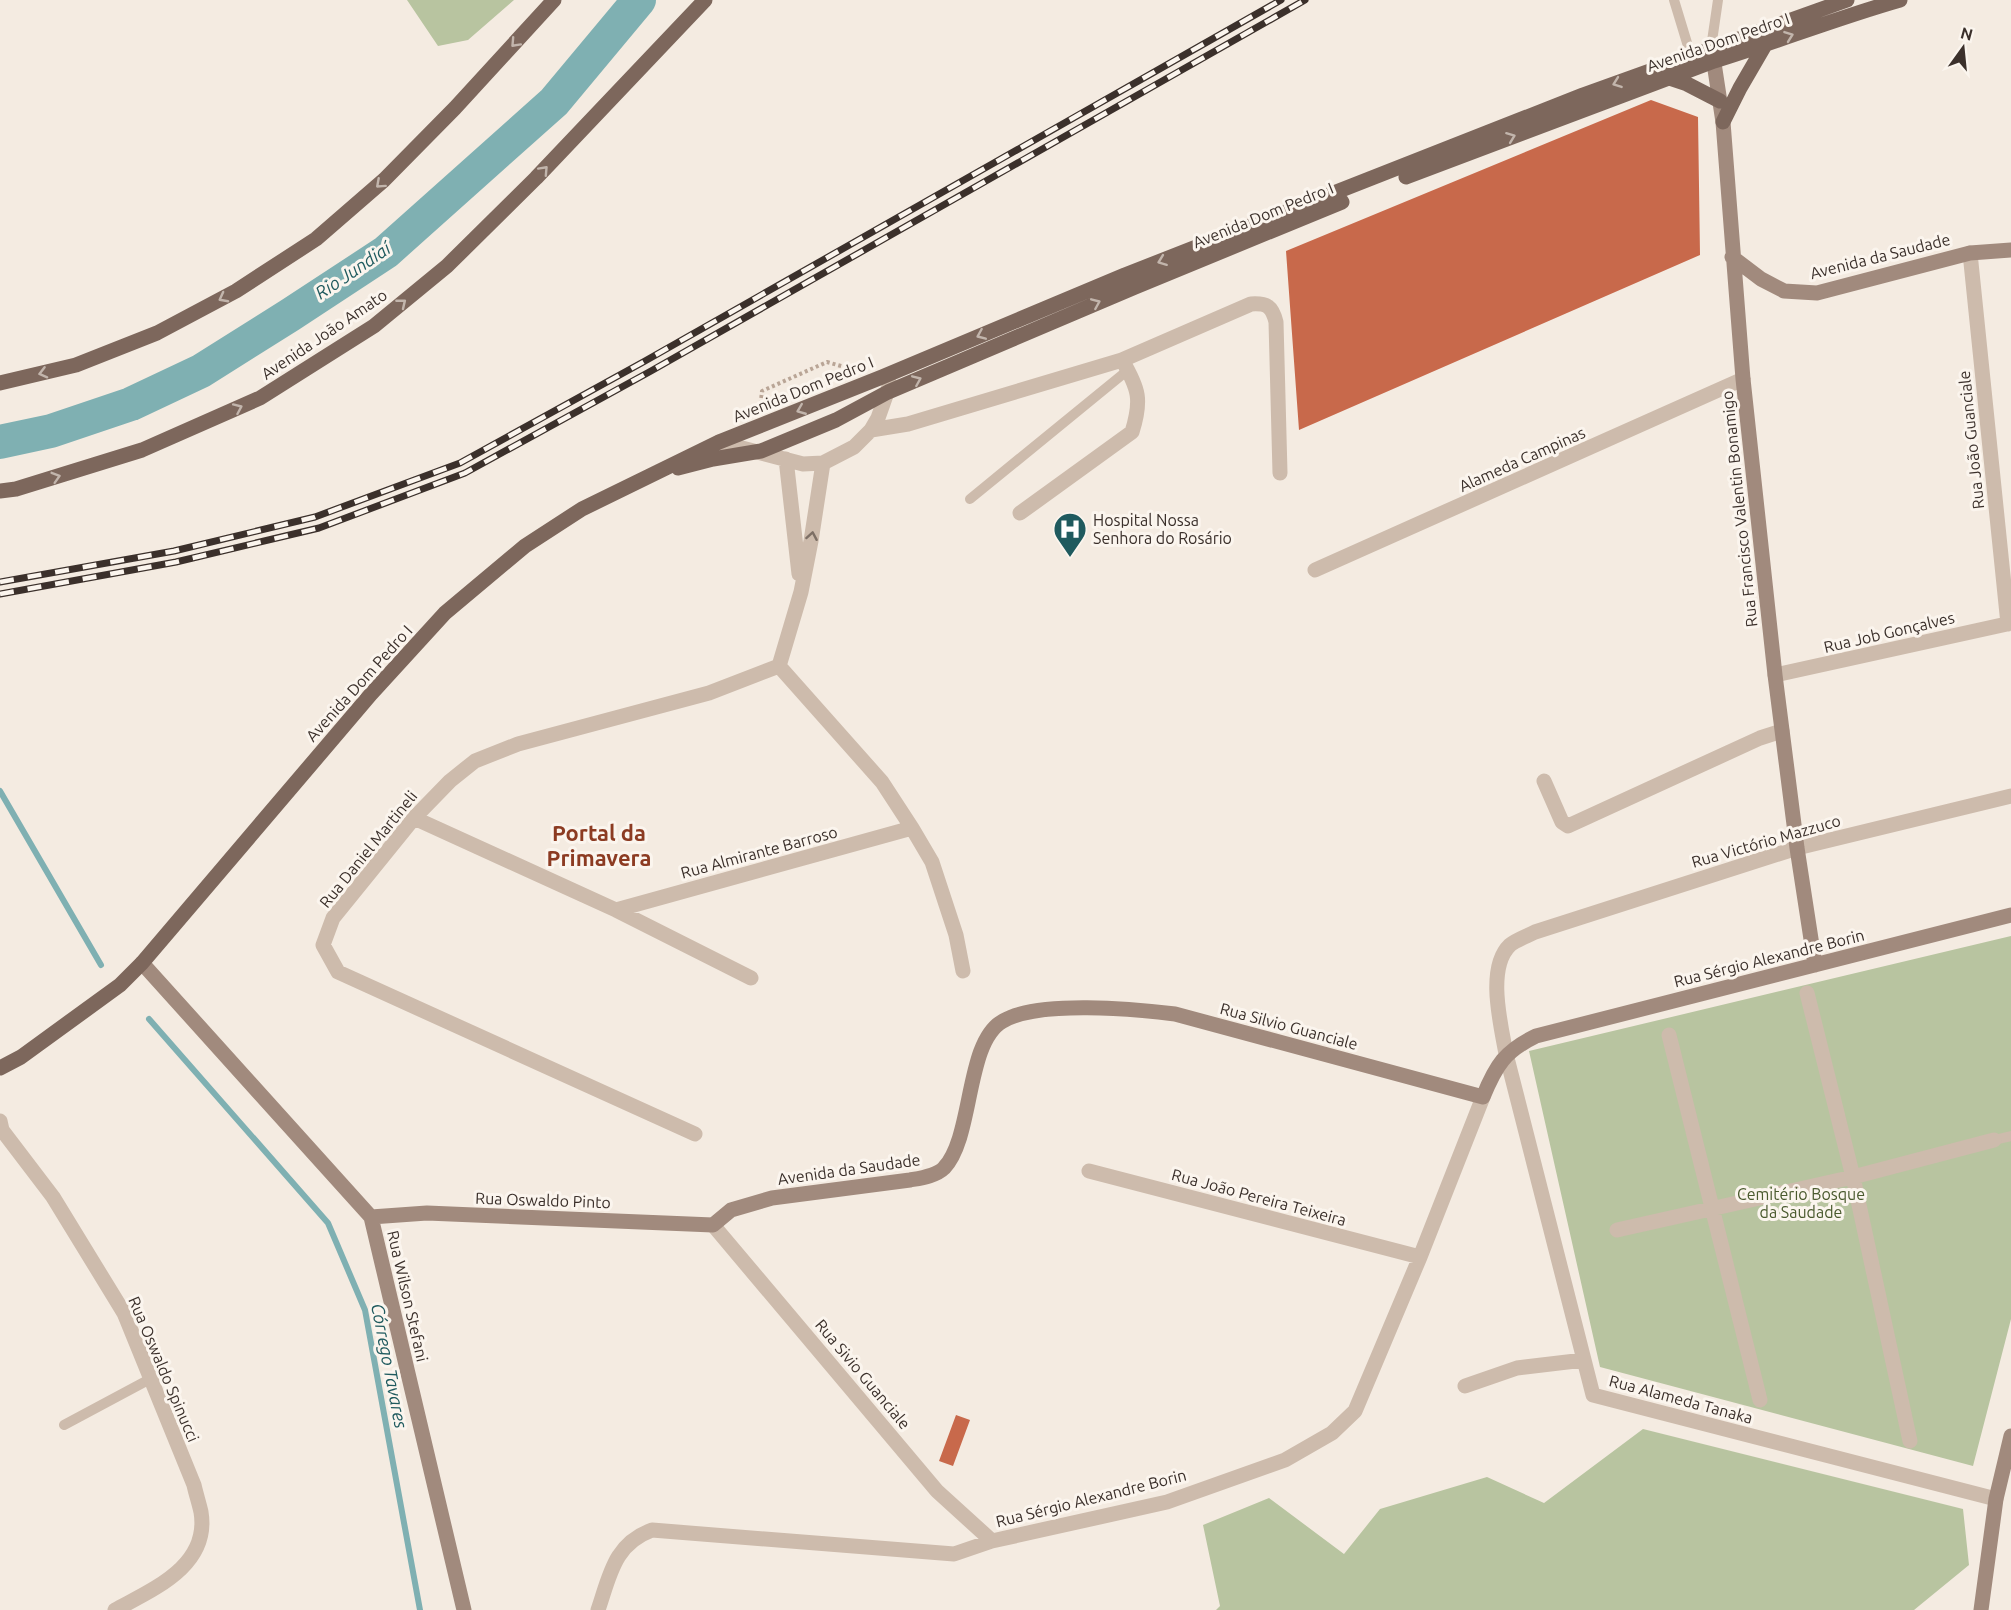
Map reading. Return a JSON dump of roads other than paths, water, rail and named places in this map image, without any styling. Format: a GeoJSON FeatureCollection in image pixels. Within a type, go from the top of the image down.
{"type":"FeatureCollection","features":[{"type":"Feature","properties":{"kind":"main road"},"geometry":{"type":"LineString","coordinates":[[0,383],[76,365],[157,333],[236,291],[316,239],[384,180],[455,108],[555,0]]}},
{"type":"Feature","properties":{"kind":"main road","name":"Avenida João Amato"},"geometry":{"type":"LineString","coordinates":[[0,491],[16,489],[142,450],[249,403],[374,326],[447,266],[528,186],[705,0]]}},
{"type":"Feature","properties":{"kind":"main road","name":"Avenida Dom Pedro I"},"geometry":{"type":"LineString","coordinates":[[646,476],[713,459],[760,451],[836,420],[888,392],[1135,287],[1361,195],[1669,78],[1712,55],[1847,0]]}},
{"type":"Feature","properties":{"kind":"main road","name":"Avenida Dom Pedro I"},"geometry":{"type":"LineString","coordinates":[[0,1068],[21,1057],[120,985],[142,963],[371,694],[445,613],[525,546],[582,509],[719,442],[887,375],[1125,275],[1583,95],[1691,56],[1712,55],[1766,45],[1825,23],[1900,0]]}},
{"type":"Feature","properties":{"kind":"main road"},"geometry":{"type":"LineString","coordinates":[[1723,122],[1766,45]]}},
{"type":"Feature","properties":{"kind":"main road"},"geometry":{"type":"LineString","coordinates":[[1669,78],[1687,84],[1720,101]]}},
{"type":"Feature","properties":{"kind":"street","name":"Rua Francisco Valentin Bonamigo"},"geometry":{"type":"LineString","coordinates":[[1712,55],[1723,122],[1743,380],[1775,675],[1797,848],[1815,965]]}},
{"type":"Feature","properties":{"kind":"street","name":"Avenida da Saudade"},"geometry":{"type":"LineString","coordinates":[[1732,257],[1761,279],[1784,291],[1817,293],[1970,253],[2011,250]]}},
{"type":"Feature","properties":{"kind":"street","name":"Rua João Guanciale"},"geometry":{"type":"LineString","coordinates":[[1970,253],[2009,623]]}},
{"type":"Feature","properties":{"kind":"street"},"geometry":{"type":"LineString","coordinates":[[871,430],[908,424],[1125,365],[1251,304],[1268,306],[1273,311],[1276,322],[1280,473]]}},
{"type":"Feature","properties":{"kind":"street"},"geometry":{"type":"LineString","coordinates":[[1020,513],[1132,432],[1139,398],[1125,365]]}},
{"type":"Feature","properties":{"kind":"street"},"geometry":{"type":"LineString","coordinates":[[719,442],[803,464],[823,463],[854,447],[871,430],[888,392],[887,375]]}},
{"type":"Feature","properties":{"kind":"street","name":"Alameda Campinas"},"geometry":{"type":"LineString","coordinates":[[1315,570],[1743,380]]}},
{"type":"Feature","properties":{"kind":"street"},"geometry":{"type":"LineString","coordinates":[[786,459],[801,592]]}},
{"type":"Feature","properties":{"kind":"street"},"geometry":{"type":"LineString","coordinates":[[823,463],[801,592],[779,666],[882,782],[912,828],[932,862],[956,935],[963,971]]}},
{"type":"Feature","properties":{"kind":"street","name":"Rua Job Gonçalves"},"geometry":{"type":"LineString","coordinates":[[1775,675],[2009,623]]}},
{"type":"Feature","properties":{"kind":"street","name":"Rua Daniel Martineli"},"geometry":{"type":"LineString","coordinates":[[695,1134],[338,972],[323,945],[333,918],[414,818],[475,761],[518,744],[709,693],[779,666]]}},
{"type":"Feature","properties":{"kind":"street"},"geometry":{"type":"LineString","coordinates":[[1544,781],[1562,822],[1568,825],[1576,824],[1760,738],[1782,731]]}},
{"type":"Feature","properties":{"kind":"street","name":"Rua Victório Mazzuco"},"geometry":{"type":"LineString","coordinates":[[1506,1054],[1497,998],[1498,968],[1510,946],[1535,932],[1797,848],[2011,796]]}},
{"type":"Feature","properties":{"kind":"street"},"geometry":{"type":"LineString","coordinates":[[414,818],[616,910],[750,978]]}},
{"type":"Feature","properties":{"kind":"street","name":"Rua Almirante Barroso"},"geometry":{"type":"LineString","coordinates":[[616,910],[912,828]]}},
{"type":"Feature","properties":{"kind":"street","name":"Rua Sérgio Alexandre Borin"},"geometry":{"type":"LineString","coordinates":[[1506,1054],[1536,1036],[2011,915]]}},
{"type":"Feature","properties":{"kind":"street","name":"Rua Wilson Stefani"},"geometry":{"type":"LineString","coordinates":[[142,963],[371,1217],[464,1610]]}},
{"type":"Feature","properties":{"kind":"street"},"geometry":{"type":"LineString","coordinates":[[1807,993],[1853,1177],[1910,1441]]}},
{"type":"Feature","properties":{"kind":"street","name":"Rua Silvio Guanciale"},"geometry":{"type":"LineString","coordinates":[[1000,1022],[1022,1012],[1059,1009],[1129,1008],[1175,1014],[1483,1097]]}},
{"type":"Feature","properties":{"kind":"street","name":"Avenida da Saudade"},"geometry":{"type":"LineString","coordinates":[[713,1225],[731,1210],[772,1198],[910,1180],[931,1175],[944,1168],[956,1148],[979,1056],[986,1039],[1000,1022]]}},
{"type":"Feature","properties":{"kind":"street"},"geometry":{"type":"LineString","coordinates":[[1669,1035],[1761,1400]]}},
{"type":"Feature","properties":{"kind":"street"},"geometry":{"type":"LineString","coordinates":[[1483,1097],[1492,1074],[1506,1054]]}},
{"type":"Feature","properties":{"kind":"street","name":"Rua Alameda Tanaka"},"geometry":{"type":"LineString","coordinates":[[1506,1054],[1593,1395],[1996,1499]]}},
{"type":"Feature","properties":{"kind":"street","name":"Rua Sérgio Alexandre Borin"},"geometry":{"type":"LineString","coordinates":[[598,1610],[616,1560],[637,1535],[652,1530],[954,1554],[992,1541],[1167,1502],[1284,1460],[1332,1433],[1355,1411],[1420,1257],[1483,1097]]}},
{"type":"Feature","properties":{"kind":"street","name":"Rua Oswaldo Spinucci"},"geometry":{"type":"LineString","coordinates":[[1,1127],[53,1197],[124,1313],[194,1485],[201,1514],[199,1537],[193,1556],[171,1578],[115,1610]]}},
{"type":"Feature","properties":{"kind":"street"},"geometry":{"type":"LineString","coordinates":[[1617,1230],[1853,1177],[1995,1140]]}},
{"type":"Feature","properties":{"kind":"street","name":"Rua João Pereira Teixeira"},"geometry":{"type":"LineString","coordinates":[[1089,1171],[1420,1257]]}},
{"type":"Feature","properties":{"kind":"street","name":"Rua Oswaldo Pinto"},"geometry":{"type":"LineString","coordinates":[[371,1217],[427,1213],[713,1225]]}},
{"type":"Feature","properties":{"kind":"street","name":"Rua Sivio Guanciale"},"geometry":{"type":"LineString","coordinates":[[713,1225],[937,1491],[992,1541]]}},
{"type":"Feature","properties":{"kind":"street"},"geometry":{"type":"LineString","coordinates":[[1465,1386],[1517,1368],[1584,1360]]}},
{"type":"Feature","properties":{"kind":"street"},"geometry":{"type":"LineString","coordinates":[[1981,1610],[1996,1499],[2011,1436]]}},
{"type":"Feature","properties":{"kind":"street"},"geometry":{"type":"LineString","coordinates":[[1996,1499],[2011,1493]]}},
{"type":"Feature","properties":{"kind":"lane"},"geometry":{"type":"LineString","coordinates":[[1674,0],[1691,56]]}},
{"type":"Feature","properties":{"kind":"lane"},"geometry":{"type":"LineString","coordinates":[[1712,55],[1719,0]]}},
{"type":"Feature","properties":{"kind":"lane"},"geometry":{"type":"LineString","coordinates":[[970,499],[1125,365]]}},
{"type":"Feature","properties":{"kind":"lane"},"geometry":{"type":"LineString","coordinates":[[1995,1140],[2011,1136]]}},
{"type":"Feature","properties":{"kind":"lane"},"geometry":{"type":"LineString","coordinates":[[64,1425],[150,1379]]}},
{"type":"Feature","properties":{"kind":"waterway","name":"Rio Jundiaí"},"geometry":{"type":"LineString","coordinates":[[0,442],[51,431],[131,404],[201,371],[386,252],[554,102],[639,0]]}},
{"type":"Feature","properties":{"kind":"waterway"},"geometry":{"type":"LineString","coordinates":[[0,791],[101,965]]}},
{"type":"Feature","properties":{"kind":"waterway","name":"Córrego Tavares"},"geometry":{"type":"LineString","coordinates":[[149,1019],[328,1223],[365,1310],[420,1610]]}},
{"type":"Feature","properties":{"kind":"railway"},"geometry":{"type":"LineString","coordinates":[[0,582],[174,551],[315,517],[460,463],[645,361],[1281,0]]}},
{"type":"Feature","properties":{"kind":"railway"},"geometry":{"type":"LineString","coordinates":[[0,594],[176,562],[319,528],[465,473],[651,371],[1305,0]]}},
{"type":"Feature","properties":{"kind":"place","name":"Hospital Nossa Senhora do Rosário"},"geometry":{"type":"Point","coordinates":[1070,558]}},
{"type":"Feature","properties":{"kind":"district","name":"Portal da Primavera"},"geometry":{"type":"Point","coordinates":[599,846]}},
{"type":"Feature","properties":{"kind":"park label","name":"Cemitério Bosque da Saudade"},"geometry":{"type":"Point","coordinates":[1801,1203]}}]}
